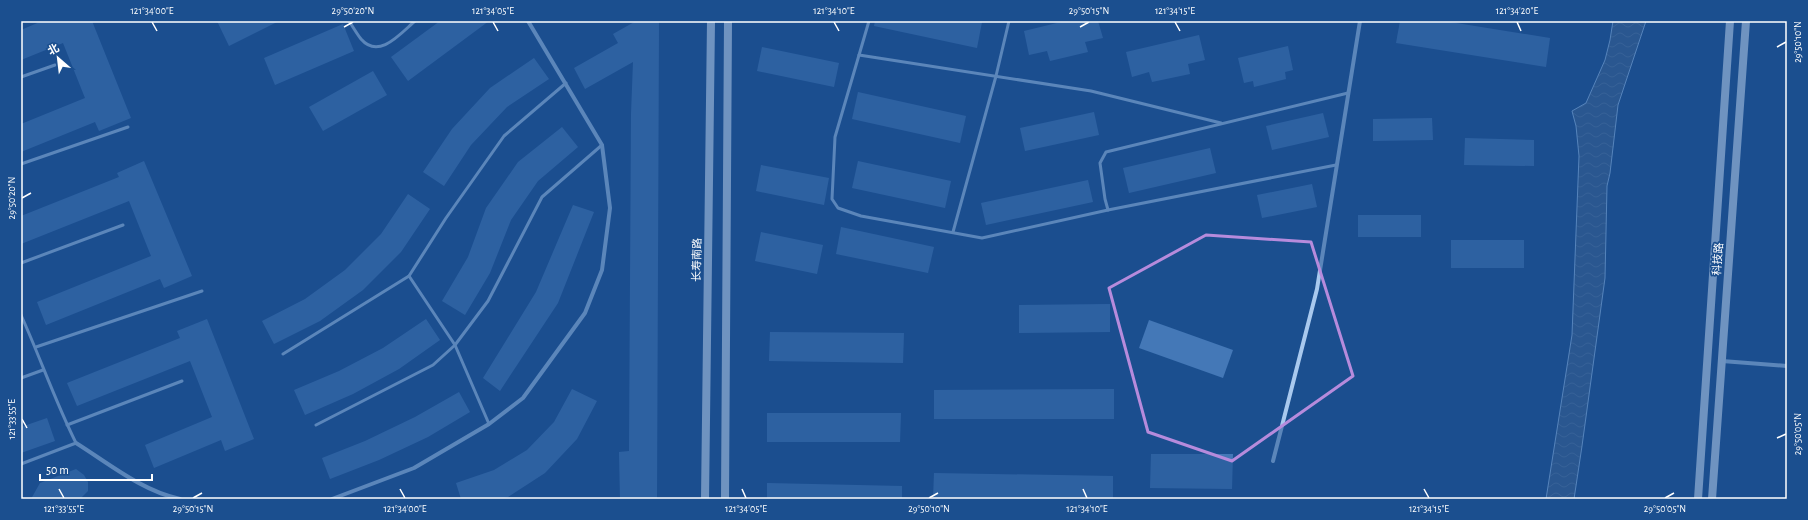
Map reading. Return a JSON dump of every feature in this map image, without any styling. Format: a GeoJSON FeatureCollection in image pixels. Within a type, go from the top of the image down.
{"type":"FeatureCollection","features":[{"type":"Feature","properties":{"kind":"main road","name":"长寿南路"},"geometry":{"type":"LineString","coordinates":[[705,499],[710,21]]}},
{"type":"Feature","properties":{"kind":"main road"},"geometry":{"type":"LineString","coordinates":[[725,499],[728,21]]}},
{"type":"Feature","properties":{"kind":"main road","name":"科技路"},"geometry":{"type":"LineString","coordinates":[[1698,499],[1730,21]]}},
{"type":"Feature","properties":{"kind":"main road","name":"科技路"},"geometry":{"type":"LineString","coordinates":[[1712,499],[1746,21]]}},
{"type":"Feature","properties":{"kind":"street"},"geometry":{"type":"LineString","coordinates":[[332,499],[414,468],[489,424],[523,398],[585,313],[602,270],[610,208],[602,144],[528,21]]}},
{"type":"Feature","properties":{"kind":"street"},"geometry":{"type":"LineString","coordinates":[[1273,461],[1317,289],[1360,21]]}},
{"type":"Feature","properties":{"kind":"street"},"geometry":{"type":"LineString","coordinates":[[1722,361],[1787,366]]}},
{"type":"Feature","properties":{"kind":"street"},"geometry":{"type":"LineString","coordinates":[[76,443],[142,484],[171,497],[180,499]]}},
{"type":"Feature","properties":{"kind":"lane"},"geometry":{"type":"LineString","coordinates":[[349,21],[362,40],[377,48],[388,44],[415,21]]}},
{"type":"Feature","properties":{"kind":"lane"},"geometry":{"type":"LineString","coordinates":[[869,21],[835,137],[832,199],[838,208],[861,216],[982,238],[1108,210],[1336,165]]}},
{"type":"Feature","properties":{"kind":"lane"},"geometry":{"type":"LineString","coordinates":[[953,232],[996,76],[1009,21]]}},
{"type":"Feature","properties":{"kind":"lane"},"geometry":{"type":"LineString","coordinates":[[859,55],[1091,91],[1223,123]]}},
{"type":"Feature","properties":{"kind":"lane"},"geometry":{"type":"LineString","coordinates":[[21,77],[54,65]]}},
{"type":"Feature","properties":{"kind":"lane"},"geometry":{"type":"LineString","coordinates":[[283,354],[409,276],[446,218],[504,136],[566,83]]}},
{"type":"Feature","properties":{"kind":"lane"},"geometry":{"type":"LineString","coordinates":[[1108,210],[1100,163],[1106,152],[1348,93]]}},
{"type":"Feature","properties":{"kind":"lane"},"geometry":{"type":"LineString","coordinates":[[21,164],[128,127]]}},
{"type":"Feature","properties":{"kind":"lane"},"geometry":{"type":"LineString","coordinates":[[316,425],[433,365],[454,345],[488,301],[520,236],[542,197],[602,144]]}},
{"type":"Feature","properties":{"kind":"lane"},"geometry":{"type":"LineString","coordinates":[[21,263],[123,225]]}},
{"type":"Feature","properties":{"kind":"lane"},"geometry":{"type":"LineString","coordinates":[[409,276],[454,345],[489,424]]}},
{"type":"Feature","properties":{"kind":"lane"},"geometry":{"type":"LineString","coordinates":[[36,347],[202,290]]}},
{"type":"Feature","properties":{"kind":"lane"},"geometry":{"type":"LineString","coordinates":[[21,315],[36,347],[43,370],[76,443],[21,464]]}},
{"type":"Feature","properties":{"kind":"lane"},"geometry":{"type":"LineString","coordinates":[[21,378],[43,370]]}},
{"type":"Feature","properties":{"kind":"lane"},"geometry":{"type":"LineString","coordinates":[[68,426],[182,381]]}},
{"type":"Feature","properties":{"kind":"highlighted area"},"geometry":{"type":"Polygon","coordinates":[[[1206,235],[1311,242],[1353,376],[1232,461],[1148,432],[1109,288],[1206,235]]]}},
{"type":"Feature","properties":{"kind":"water"},"geometry":{"type":"Polygon","coordinates":[[[1613,21],[1646,21],[1618,105],[1610,173],[1607,186],[1605,278],[1574,499],[1546,499],[1572,335],[1579,156],[1576,126],[1572,111],[1586,103],[1605,60],[1613,21]]]}},
{"type":"Feature","properties":{"kind":"building"},"geometry":{"type":"Polygon","coordinates":[[[42,21],[92,21],[131,118],[99,131],[95,122],[21,152],[21,124],[85,98],[63,43],[21,60],[21,30],[42,21]]]}},
{"type":"Feature","properties":{"kind":"building"},"geometry":{"type":"Polygon","coordinates":[[[217,21],[279,21],[229,46],[217,21]]]}},
{"type":"Feature","properties":{"kind":"building"},"geometry":{"type":"Polygon","coordinates":[[[440,21],[489,21],[408,81],[391,57],[440,21]]]}},
{"type":"Feature","properties":{"kind":"building"},"geometry":{"type":"Polygon","coordinates":[[[636,21],[659,21],[657,499],[620,499],[619,452],[629,451],[631,114],[633,62],[585,89],[574,68],[618,43],[613,34],[636,21]]]}},
{"type":"Feature","properties":{"kind":"building"},"geometry":{"type":"Polygon","coordinates":[[[875,21],[982,22],[977,48],[874,26],[875,21]]]}},
{"type":"Feature","properties":{"kind":"building"},"geometry":{"type":"Polygon","coordinates":[[[1065,21],[1098,21],[1103,38],[1085,42],[1088,52],[1050,61],[1047,51],[1029,55],[1024,31],[1065,21]]]}},
{"type":"Feature","properties":{"kind":"building"},"geometry":{"type":"Polygon","coordinates":[[[1400,21],[1444,21],[1550,38],[1546,67],[1396,43],[1400,21]]]}},
{"type":"Feature","properties":{"kind":"building"},"geometry":{"type":"Polygon","coordinates":[[[343,24],[354,51],[275,85],[264,58],[343,24]]]}},
{"type":"Feature","properties":{"kind":"building"},"geometry":{"type":"Polygon","coordinates":[[[1199,35],[1205,60],[1188,64],[1190,74],[1152,82],[1149,72],[1132,77],[1126,52],[1199,35]]]}},
{"type":"Feature","properties":{"kind":"building"},"geometry":{"type":"Polygon","coordinates":[[[1288,46],[1293,70],[1285,72],[1286,79],[1254,87],[1253,81],[1244,83],[1238,58],[1288,46]]]}},
{"type":"Feature","properties":{"kind":"building"},"geometry":{"type":"Polygon","coordinates":[[[762,47],[839,63],[834,87],[757,71],[762,47]]]}},
{"type":"Feature","properties":{"kind":"building"},"geometry":{"type":"Polygon","coordinates":[[[534,58],[549,79],[507,107],[471,145],[444,186],[423,172],[452,129],[490,88],[534,58]]]}},
{"type":"Feature","properties":{"kind":"building"},"geometry":{"type":"Polygon","coordinates":[[[373,71],[387,95],[323,131],[309,107],[373,71]]]}},
{"type":"Feature","properties":{"kind":"building"},"geometry":{"type":"Polygon","coordinates":[[[858,92],[966,116],[960,143],[852,119],[858,92]]]}},
{"type":"Feature","properties":{"kind":"building"},"geometry":{"type":"Polygon","coordinates":[[[1094,112],[1099,135],[1025,151],[1020,128],[1094,112]]]}},
{"type":"Feature","properties":{"kind":"building"},"geometry":{"type":"Polygon","coordinates":[[[1323,113],[1329,137],[1272,150],[1266,126],[1323,113]]]}},
{"type":"Feature","properties":{"kind":"building"},"geometry":{"type":"Polygon","coordinates":[[[1432,118],[1433,140],[1373,141],[1373,119],[1432,118]]]}},
{"type":"Feature","properties":{"kind":"building"},"geometry":{"type":"Polygon","coordinates":[[[562,127],[578,147],[538,181],[511,220],[490,273],[465,315],[442,301],[468,257],[486,208],[518,162],[562,127]]]}},
{"type":"Feature","properties":{"kind":"building"},"geometry":{"type":"Polygon","coordinates":[[[1465,138],[1534,140],[1534,166],[1464,165],[1465,138]]]}},
{"type":"Feature","properties":{"kind":"building"},"geometry":{"type":"Polygon","coordinates":[[[1210,148],[1216,173],[1129,193],[1123,168],[1210,148]]]}},
{"type":"Feature","properties":{"kind":"building"},"geometry":{"type":"Polygon","coordinates":[[[144,161],[192,276],[164,288],[160,279],[46,325],[37,302],[151,256],[129,201],[21,244],[21,216],[119,177],[117,173],[144,161]]]}},
{"type":"Feature","properties":{"kind":"building"},"geometry":{"type":"Polygon","coordinates":[[[858,161],[951,181],[945,208],[852,188],[858,161]]]}},
{"type":"Feature","properties":{"kind":"building"},"geometry":{"type":"Polygon","coordinates":[[[761,165],[829,178],[824,205],[756,191],[761,165]]]}},
{"type":"Feature","properties":{"kind":"building"},"geometry":{"type":"Polygon","coordinates":[[[1088,180],[1093,202],[986,225],[981,203],[1088,180]]]}},
{"type":"Feature","properties":{"kind":"building"},"geometry":{"type":"Polygon","coordinates":[[[1312,184],[1317,207],[1262,218],[1257,195],[1312,184]]]}},
{"type":"Feature","properties":{"kind":"building"},"geometry":{"type":"Polygon","coordinates":[[[408,194],[430,209],[401,252],[363,290],[320,321],[274,344],[262,321],[305,299],[345,270],[381,234],[408,194]]]}},
{"type":"Feature","properties":{"kind":"building"},"geometry":{"type":"Polygon","coordinates":[[[573,205],[594,212],[558,303],[500,391],[483,378],[536,292],[573,205]]]}},
{"type":"Feature","properties":{"kind":"building"},"geometry":{"type":"Polygon","coordinates":[[[1358,215],[1421,215],[1421,237],[1358,237],[1358,215]]]}},
{"type":"Feature","properties":{"kind":"building"},"geometry":{"type":"Polygon","coordinates":[[[841,227],[934,247],[928,273],[836,254],[841,227]]]}},
{"type":"Feature","properties":{"kind":"building"},"geometry":{"type":"Polygon","coordinates":[[[761,232],[823,245],[817,274],[755,261],[761,232]]]}},
{"type":"Feature","properties":{"kind":"building"},"geometry":{"type":"Polygon","coordinates":[[[1451,240],[1524,240],[1524,268],[1451,268],[1451,240]]]}},
{"type":"Feature","properties":{"kind":"building"},"geometry":{"type":"Polygon","coordinates":[[[1110,304],[1110,332],[1019,333],[1019,305],[1110,304]]]}},
{"type":"Feature","properties":{"kind":"building"},"geometry":{"type":"Polygon","coordinates":[[[207,319],[254,439],[225,451],[221,440],[154,468],[145,445],[212,417],[190,361],[77,406],[67,383],[180,338],[177,331],[207,319]]]}},
{"type":"Feature","properties":{"kind":"building"},"geometry":{"type":"Polygon","coordinates":[[[426,319],[440,340],[399,369],[353,394],[305,415],[294,390],[339,371],[383,348],[426,319]]]}},
{"type":"Feature","properties":{"kind":"building"},"geometry":{"type":"Polygon","coordinates":[[[1149,320],[1233,350],[1223,378],[1139,348],[1149,320]]]}},
{"type":"Feature","properties":{"kind":"building"},"geometry":{"type":"Polygon","coordinates":[[[770,332],[904,333],[903,363],[769,361],[770,332]]]}},
{"type":"Feature","properties":{"kind":"building"},"geometry":{"type":"Polygon","coordinates":[[[572,389],[597,401],[577,439],[545,473],[508,497],[500,499],[461,499],[456,483],[494,470],[527,450],[554,422],[572,389]]]}},
{"type":"Feature","properties":{"kind":"building"},"geometry":{"type":"Polygon","coordinates":[[[1114,389],[1114,419],[934,419],[934,390],[1114,389]]]}},
{"type":"Feature","properties":{"kind":"building"},"geometry":{"type":"Polygon","coordinates":[[[459,392],[470,412],[428,437],[379,460],[330,479],[322,458],[365,441],[415,417],[459,392]]]}},
{"type":"Feature","properties":{"kind":"building"},"geometry":{"type":"Polygon","coordinates":[[[767,413],[901,413],[900,442],[767,442],[767,413]]]}},
{"type":"Feature","properties":{"kind":"building"},"geometry":{"type":"Polygon","coordinates":[[[47,418],[55,441],[21,453],[21,427],[47,418]]]}},
{"type":"Feature","properties":{"kind":"building"},"geometry":{"type":"Polygon","coordinates":[[[1151,454],[1233,454],[1232,489],[1150,488],[1151,454]]]}},
{"type":"Feature","properties":{"kind":"building"},"geometry":{"type":"Polygon","coordinates":[[[76,469],[84,475],[88,482],[88,491],[80,499],[31,499],[40,483],[76,469]]]}},
{"type":"Feature","properties":{"kind":"building"},"geometry":{"type":"Polygon","coordinates":[[[934,473],[1113,476],[1113,499],[933,499],[934,473]]]}},
{"type":"Feature","properties":{"kind":"building"},"geometry":{"type":"Polygon","coordinates":[[[767,483],[902,486],[902,499],[767,499],[767,483]]]}}]}
